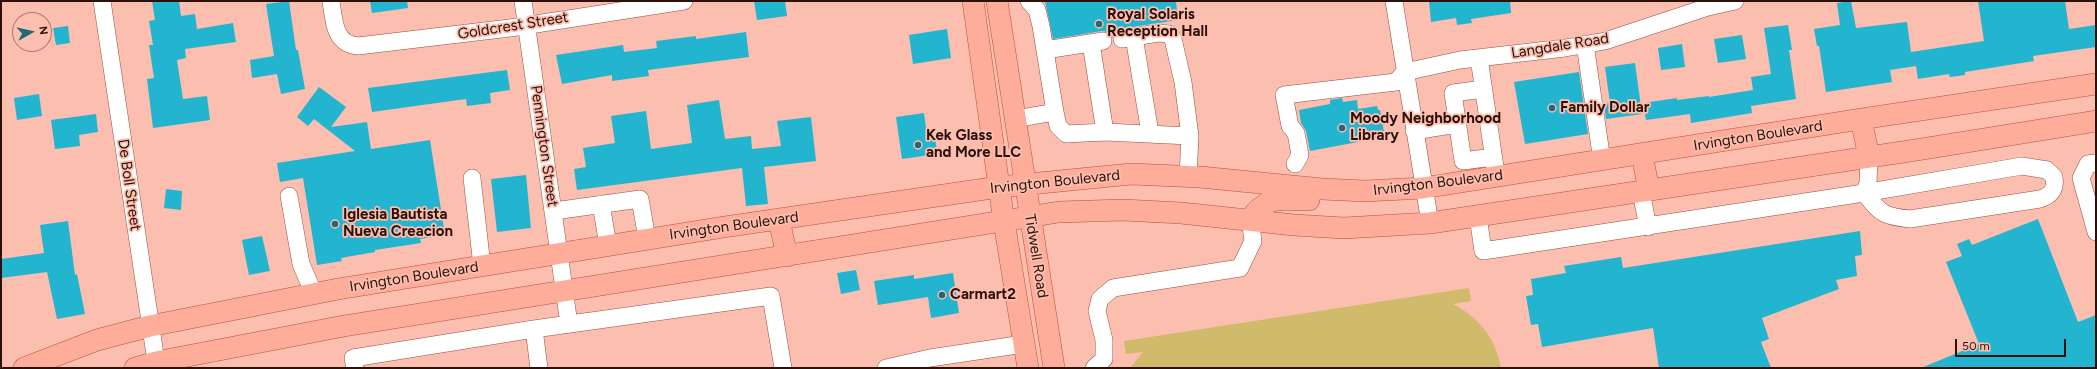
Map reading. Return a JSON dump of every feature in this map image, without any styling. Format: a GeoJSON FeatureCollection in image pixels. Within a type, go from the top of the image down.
{"type":"FeatureCollection","features":[{"type":"Feature","properties":{"kind":"main road","name":"Tidwell Road"},"geometry":{"type":"LineString","coordinates":[[973,1],[1004,222],[1028,368]]}},
{"type":"Feature","properties":{"kind":"main road","name":"Tidwell Road"},"geometry":{"type":"LineString","coordinates":[[997,1],[1029,217],[1054,368]]}},
{"type":"Feature","properties":{"kind":"main road","name":"Irvington Boulevard"},"geometry":{"type":"LineString","coordinates":[[24,368],[98,340],[150,326],[314,294],[608,245],[999,187],[1131,174],[1365,191],[1423,188],[1495,167],[1602,161],[1860,119],[2096,84]]}},
{"type":"Feature","properties":{"kind":"main road"},"geometry":{"type":"LineString","coordinates":[[1860,119],[1869,157]]}},
{"type":"Feature","properties":{"kind":"main road","name":"Irvington Boulevard"},"geometry":{"type":"LineString","coordinates":[[135,368],[344,326],[1004,222],[1059,212],[1124,210],[1250,219],[1294,225],[1344,228],[1430,224],[2096,121]]}},
{"type":"Feature","properties":{"kind":"main road"},"geometry":{"type":"LineString","coordinates":[[1642,155],[1645,191]]}},
{"type":"Feature","properties":{"kind":"main road"},"geometry":{"type":"LineString","coordinates":[[1250,219],[1260,205],[1271,200],[1315,200],[1365,191]]}},
{"type":"Feature","properties":{"kind":"main road"},"geometry":{"type":"LineString","coordinates":[[779,220],[787,256]]}},
{"type":"Feature","properties":{"kind":"main road"},"geometry":{"type":"LineString","coordinates":[[1017,301],[1017,368]]}},
{"type":"Feature","properties":{"kind":"main road"},"geometry":{"type":"LineString","coordinates":[[1044,310],[1066,368]]}},
{"type":"Feature","properties":{"kind":"street","name":"De Boll Street"},"geometry":{"type":"LineString","coordinates":[[102,1],[156,365]]}},
{"type":"Feature","properties":{"kind":"street","name":"Goldcrest Street"},"geometry":{"type":"LineString","coordinates":[[331,1],[337,34],[350,46],[379,45],[684,1]]}},
{"type":"Feature","properties":{"kind":"street","name":"Pennington Street"},"geometry":{"type":"LineString","coordinates":[[523,1],[569,324]]}},
{"type":"Feature","properties":{"kind":"street"},"geometry":{"type":"LineString","coordinates":[[1029,1],[1037,10],[1058,126],[1066,134],[1106,132],[1190,136]]}},
{"type":"Feature","properties":{"kind":"street"},"geometry":{"type":"LineString","coordinates":[[1394,1],[1430,224]]}},
{"type":"Feature","properties":{"kind":"street","name":"Langdale Road"},"geometry":{"type":"LineString","coordinates":[[1405,72],[1460,60],[1605,41],[1708,7],[1735,1]]}},
{"type":"Feature","properties":{"kind":"street"},"geometry":{"type":"LineString","coordinates":[[1150,133],[1128,38],[1158,33],[1169,34],[1173,39],[1183,82],[1190,136],[1188,177]]}},
{"type":"Feature","properties":{"kind":"street"},"geometry":{"type":"LineString","coordinates":[[1045,50],[1097,42],[1106,132]]}},
{"type":"Feature","properties":{"kind":"street"},"geometry":{"type":"LineString","coordinates":[[1585,44],[1602,161]]}},
{"type":"Feature","properties":{"kind":"street"},"geometry":{"type":"LineString","coordinates":[[1479,58],[1484,89],[1495,167],[1462,161],[1452,94],[1484,89]]}},
{"type":"Feature","properties":{"kind":"street"},"geometry":{"type":"LineString","coordinates":[[1299,187],[1294,164],[1300,155],[1296,133],[1290,126],[1284,95],[1396,82],[1405,72]]}},
{"type":"Feature","properties":{"kind":"street"},"geometry":{"type":"LineString","coordinates":[[1014,119],[1055,112]]}},
{"type":"Feature","properties":{"kind":"street"},"geometry":{"type":"LineString","coordinates":[[1414,131],[1457,124]]}},
{"type":"Feature","properties":{"kind":"street"},"geometry":{"type":"LineString","coordinates":[[1864,193],[1868,184],[1869,157]]}},
{"type":"Feature","properties":{"kind":"street"},"geometry":{"type":"LineString","coordinates":[[2096,163],[2088,164],[2081,178],[2096,232]]}},
{"type":"Feature","properties":{"kind":"street"},"geometry":{"type":"LineString","coordinates":[[1478,216],[1483,251],[1864,193],[2022,166],[2047,170],[2054,177],[2055,186],[2050,196],[2040,199],[1910,218],[1890,217],[1880,213],[1864,193]]}},
{"type":"Feature","properties":{"kind":"street"},"geometry":{"type":"LineString","coordinates":[[472,178],[482,266]]}},
{"type":"Feature","properties":{"kind":"street"},"geometry":{"type":"LineString","coordinates":[[1645,191],[1648,227]]}},
{"type":"Feature","properties":{"kind":"street"},"geometry":{"type":"LineString","coordinates":[[289,196],[301,264],[314,294]]}},
{"type":"Feature","properties":{"kind":"street"},"geometry":{"type":"LineString","coordinates":[[554,211],[640,198],[647,239]]}},
{"type":"Feature","properties":{"kind":"street"},"geometry":{"type":"LineString","coordinates":[[601,204],[608,245]]}},
{"type":"Feature","properties":{"kind":"street"},"geometry":{"type":"LineString","coordinates":[[1094,368],[1104,359],[1104,340],[1097,311],[1100,299],[1112,288],[1240,268],[1253,241],[1250,219]]}},
{"type":"Feature","properties":{"kind":"street"},"geometry":{"type":"LineString","coordinates":[[355,368],[354,358],[534,329],[771,296],[783,368]]}},
{"type":"Feature","properties":{"kind":"street"},"geometry":{"type":"LineString","coordinates":[[534,329],[539,368]]}},
{"type":"Feature","properties":{"kind":"street"},"geometry":{"type":"LineString","coordinates":[[886,368],[930,358],[1017,345]]}},
{"type":"Feature","properties":{"kind":"shaded area"},"geometry":{"type":"Polygon","coordinates":[[[1469,288],[1471,301],[1453,304],[1471,316],[1485,330],[1495,347],[1501,368],[1130,368],[1143,352],[1126,354],[1124,341],[1469,288]]]}},
{"type":"Feature","properties":{"kind":"building"},"geometry":{"type":"Polygon","coordinates":[[[152,1],[179,1],[181,16],[195,14],[197,29],[233,23],[236,42],[185,49],[186,58],[177,60],[183,99],[207,96],[210,120],[153,128],[147,79],[154,78],[149,45],[153,45],[149,21],[155,20],[152,1]]]}},
{"type":"Feature","properties":{"kind":"building"},"geometry":{"type":"Polygon","coordinates":[[[289,1],[296,50],[298,50],[305,89],[281,94],[277,74],[252,78],[250,60],[274,56],[266,4],[289,1]]]}},
{"type":"Feature","properties":{"kind":"building"},"geometry":{"type":"Polygon","coordinates":[[[370,1],[407,1],[408,8],[372,13],[370,1]]]}},
{"type":"Feature","properties":{"kind":"building"},"geometry":{"type":"Polygon","coordinates":[[[754,1],[785,1],[787,16],[757,20],[754,1]]]}},
{"type":"Feature","properties":{"kind":"building","name":"Royal Solaris Reception Hall"},"geometry":{"type":"Polygon","coordinates":[[[1045,1],[1176,1],[1178,20],[1120,29],[1115,32],[1112,38],[1107,32],[1102,31],[1053,39],[1045,1]]]}},
{"type":"Feature","properties":{"kind":"building"},"geometry":{"type":"Polygon","coordinates":[[[1429,1],[1510,1],[1511,13],[1471,19],[1472,23],[1457,25],[1456,18],[1431,22],[1429,1]]]}},
{"type":"Feature","properties":{"kind":"building"},"geometry":{"type":"Polygon","coordinates":[[[1851,1],[1856,28],[1907,22],[1911,52],[1984,41],[1978,1],[2065,1],[2069,29],[2096,25],[2096,47],[2033,56],[2034,61],[1965,72],[1965,75],[1950,77],[1949,74],[1918,79],[1916,66],[1890,70],[1892,82],[1826,92],[1819,46],[1817,46],[1814,29],[1840,25],[1837,3],[1851,1]]]}},
{"type":"Feature","properties":{"kind":"building"},"geometry":{"type":"Polygon","coordinates":[[[1788,25],[1792,50],[1789,50],[1796,99],[1751,106],[1752,113],[1691,123],[1690,114],[1646,120],[1643,103],[1677,98],[1677,100],[1709,97],[1753,90],[1751,77],[1771,74],[1764,28],[1788,25]]]}},
{"type":"Feature","properties":{"kind":"building"},"geometry":{"type":"Polygon","coordinates":[[[68,26],[70,43],[56,45],[53,28],[68,26]]]}},
{"type":"Feature","properties":{"kind":"building"},"geometry":{"type":"Polygon","coordinates":[[[947,29],[951,58],[913,64],[909,35],[947,29]]]}},
{"type":"Feature","properties":{"kind":"building"},"geometry":{"type":"Polygon","coordinates":[[[746,32],[749,57],[648,70],[649,76],[612,81],[612,75],[562,84],[556,55],[623,45],[624,52],[657,48],[656,41],[696,36],[696,39],[746,32]]]}},
{"type":"Feature","properties":{"kind":"building"},"geometry":{"type":"Polygon","coordinates":[[[1742,35],[1746,59],[1718,63],[1714,39],[1742,35]]]}},
{"type":"Feature","properties":{"kind":"building"},"geometry":{"type":"Polygon","coordinates":[[[1682,44],[1685,67],[1661,70],[1658,48],[1682,44]]]}},
{"type":"Feature","properties":{"kind":"building"},"geometry":{"type":"Polygon","coordinates":[[[1635,63],[1642,114],[1606,119],[1604,104],[1610,103],[1605,67],[1635,63]]]}},
{"type":"Feature","properties":{"kind":"building"},"geometry":{"type":"Polygon","coordinates":[[[507,70],[510,90],[490,93],[491,103],[467,106],[466,99],[372,112],[368,88],[507,70]]]}},
{"type":"Feature","properties":{"kind":"building","name":"Family Dollar"},"geometry":{"type":"Polygon","coordinates":[[[1579,72],[1588,134],[1525,144],[1514,82],[1579,72]]]}},
{"type":"Feature","properties":{"kind":"building"},"geometry":{"type":"Polygon","coordinates":[[[319,87],[346,107],[331,127],[367,122],[371,149],[430,140],[445,235],[420,239],[421,243],[375,250],[375,252],[341,258],[342,261],[317,265],[303,178],[280,182],[277,163],[355,151],[314,119],[308,126],[297,117],[319,87]]]}},
{"type":"Feature","properties":{"kind":"building"},"geometry":{"type":"Polygon","coordinates":[[[39,94],[42,116],[17,120],[14,98],[39,94]]]}},
{"type":"Feature","properties":{"kind":"building","name":"Moody Neighborhood Library"},"geometry":{"type":"Polygon","coordinates":[[[1342,98],[1343,102],[1357,100],[1358,109],[1377,106],[1378,110],[1380,110],[1385,137],[1310,151],[1306,131],[1301,123],[1299,110],[1330,104],[1330,100],[1342,98]]]}},
{"type":"Feature","properties":{"kind":"building"},"geometry":{"type":"Polygon","coordinates":[[[719,100],[725,139],[751,136],[752,149],[781,146],[777,121],[811,117],[816,161],[764,167],[768,204],[746,206],[742,168],[577,190],[574,169],[586,167],[583,148],[615,143],[611,116],[646,111],[651,149],[692,143],[687,105],[719,100]]]}},
{"type":"Feature","properties":{"kind":"building","name":"Kek Glass and More LLC"},"geometry":{"type":"Polygon","coordinates":[[[924,113],[927,136],[935,135],[937,154],[902,159],[896,117],[924,113]]]}},
{"type":"Feature","properties":{"kind":"building"},"geometry":{"type":"Polygon","coordinates":[[[96,114],[98,132],[79,135],[80,146],[55,149],[51,120],[96,114]]]}},
{"type":"Feature","properties":{"kind":"building"},"geometry":{"type":"Polygon","coordinates":[[[526,175],[531,228],[497,232],[491,179],[526,175]]]}},
{"type":"Feature","properties":{"kind":"building"},"geometry":{"type":"Polygon","coordinates":[[[166,189],[182,191],[181,210],[164,208],[166,189]]]}},
{"type":"Feature","properties":{"kind":"building"},"geometry":{"type":"Polygon","coordinates":[[[2038,219],[2078,322],[2096,315],[2096,368],[1921,368],[1979,344],[1946,262],[1962,256],[1957,244],[1969,239],[1972,245],[2038,219]]]}},
{"type":"Feature","properties":{"kind":"building"},"geometry":{"type":"Polygon","coordinates":[[[68,221],[75,275],[77,274],[85,314],[57,319],[47,272],[1,278],[1,259],[44,253],[40,225],[68,221]]]}},
{"type":"Feature","properties":{"kind":"building"},"geometry":{"type":"Polygon","coordinates":[[[1860,231],[1862,255],[1855,256],[1857,276],[1836,280],[1839,289],[1762,318],[1769,339],[1761,342],[1771,368],[1659,368],[1653,328],[1542,347],[1538,324],[1531,325],[1526,296],[1533,295],[1531,279],[1566,273],[1564,266],[1621,257],[1623,268],[1860,231]]]}},
{"type":"Feature","properties":{"kind":"building"},"geometry":{"type":"Polygon","coordinates":[[[262,236],[270,271],[249,275],[242,240],[262,236]]]}},
{"type":"Feature","properties":{"kind":"building"},"geometry":{"type":"Polygon","coordinates":[[[856,270],[860,290],[841,294],[837,273],[856,270]]]}},
{"type":"Feature","properties":{"kind":"building"},"geometry":{"type":"Polygon","coordinates":[[[953,273],[959,313],[931,318],[928,297],[878,305],[874,281],[914,275],[914,279],[953,273]]]}},
{"type":"Feature","properties":{"kind":"place","name":"Royal Solaris Reception Hall"},"geometry":{"type":"Point","coordinates":[1099,24]}},
{"type":"Feature","properties":{"kind":"place","name":"Family Dollar"},"geometry":{"type":"Point","coordinates":[1552,108]}},
{"type":"Feature","properties":{"kind":"place","name":"Moody Neighborhood Library"},"geometry":{"type":"Point","coordinates":[1342,128]}},
{"type":"Feature","properties":{"kind":"place","name":"Kek Glass and More LLC"},"geometry":{"type":"Point","coordinates":[918,145]}},
{"type":"Feature","properties":{"kind":"place","name":"Iglesia Bautista Nueva Creacion"},"geometry":{"type":"Point","coordinates":[335,224]}},
{"type":"Feature","properties":{"kind":"place","name":"Carmart2"},"geometry":{"type":"Point","coordinates":[942,295]}}]}
